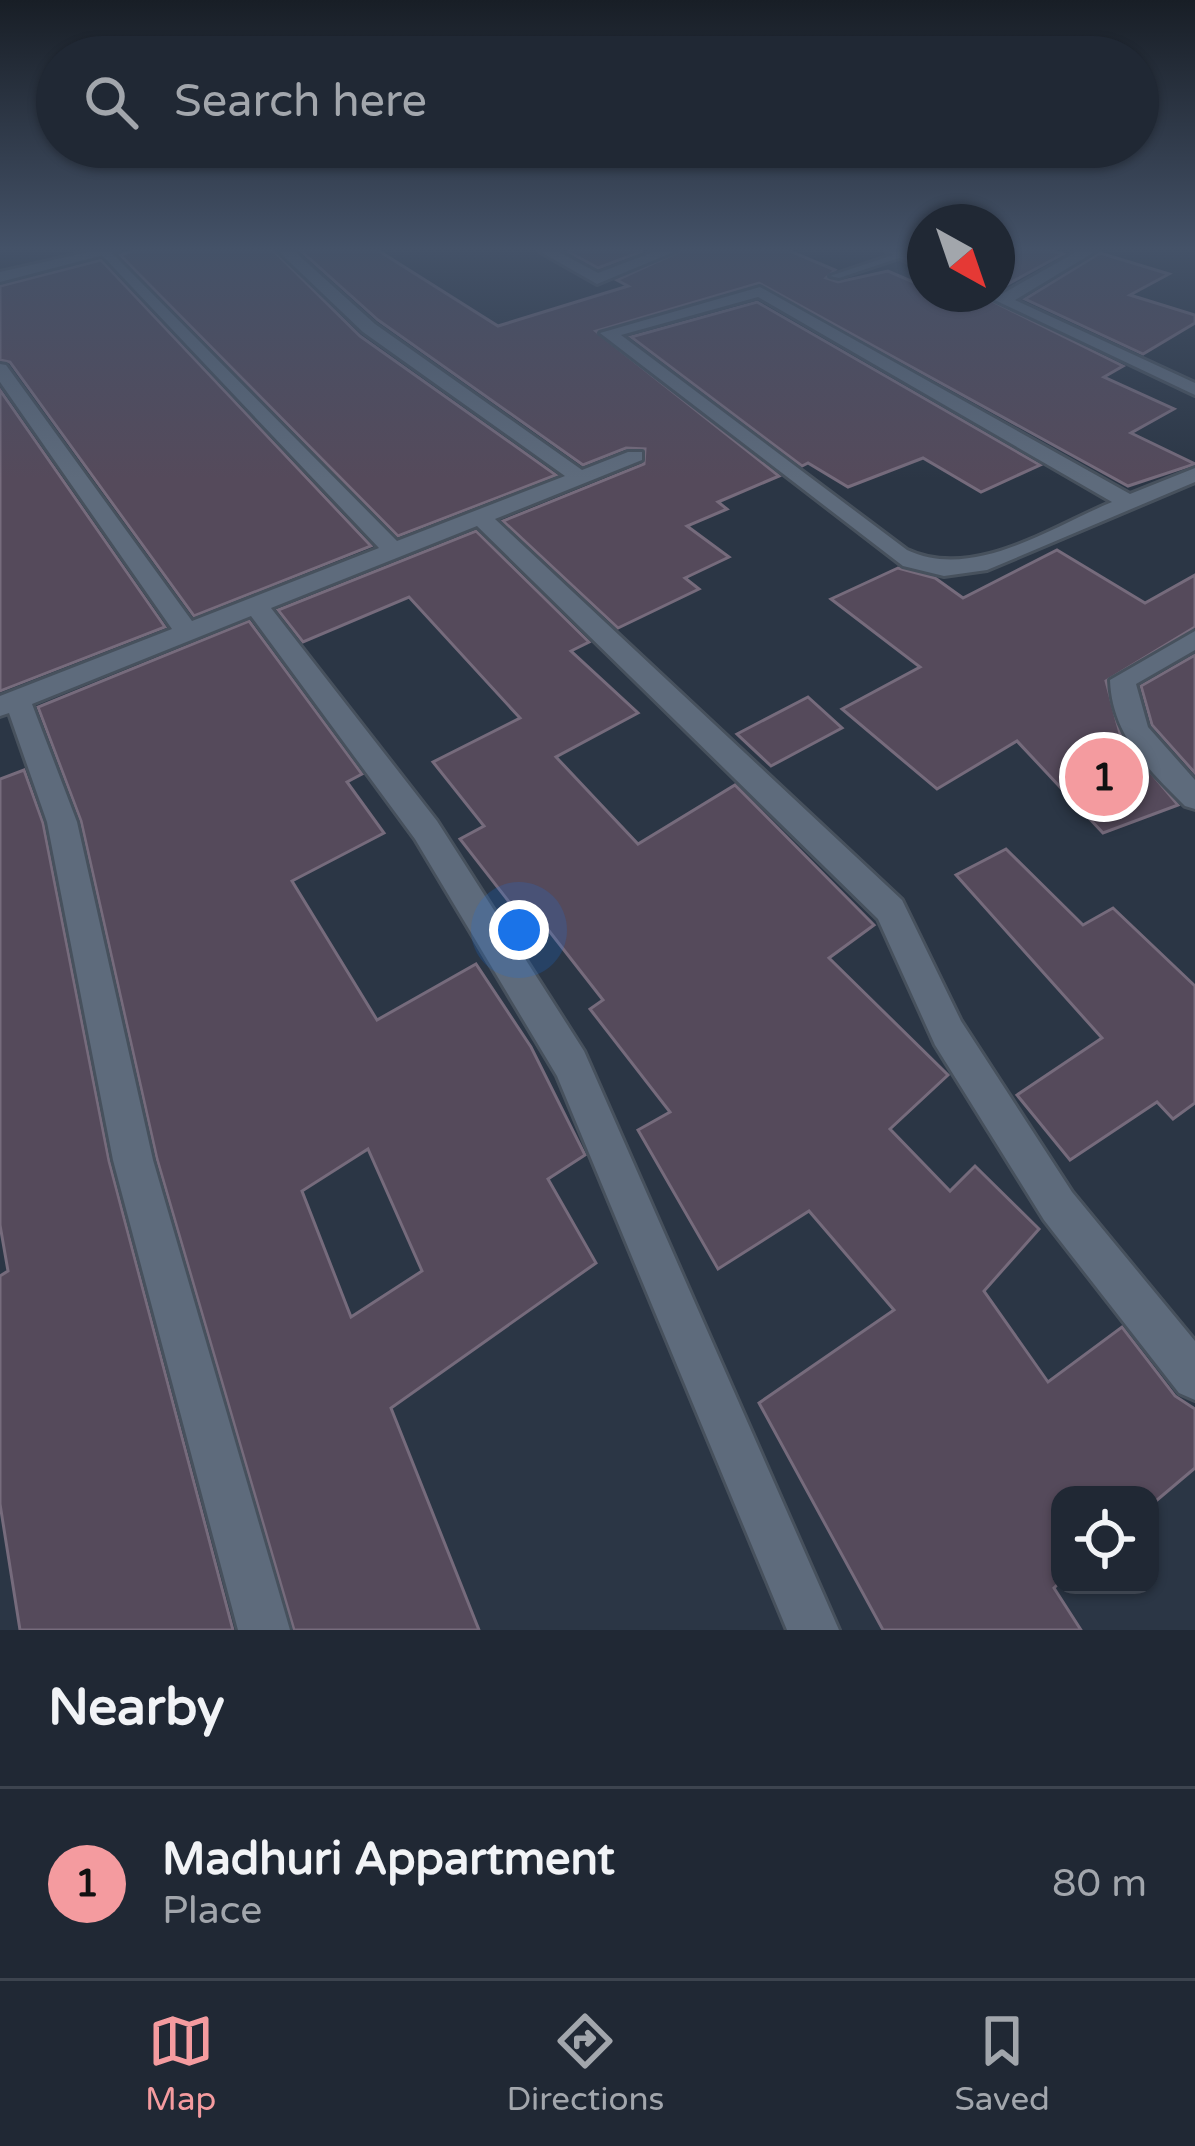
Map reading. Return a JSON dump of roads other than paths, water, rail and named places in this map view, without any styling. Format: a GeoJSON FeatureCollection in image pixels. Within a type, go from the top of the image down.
{"type":"FeatureCollection","features":[{"type":"Feature","properties":{"kind":"street"},"geometry":{"type":"LineString","coordinates":[[180,327],[394,552]]}},
{"type":"Feature","properties":{"kind":"street"},"geometry":{"type":"LineString","coordinates":[[367,327],[582,479]]}},
{"type":"Feature","properties":{"kind":"street"},"geometry":{"type":"LineString","coordinates":[[633,327],[608,334],[899,555],[926,569],[976,566],[1195,474]]}},
{"type":"Feature","properties":{"kind":"street"},"geometry":{"type":"LineString","coordinates":[[821,327],[1126,501]]}},
{"type":"Feature","properties":{"kind":"street"},"geometry":{"type":"LineString","coordinates":[[1069,327],[1175,371],[1195,390]]}},
{"type":"Feature","properties":{"kind":"street"},"geometry":{"type":"LineString","coordinates":[[0,369],[186,631]]}},
{"type":"Feature","properties":{"kind":"street"},"geometry":{"type":"LineString","coordinates":[[264,1630],[133,1160],[62,822],[8,703],[635,455]]}},
{"type":"Feature","properties":{"kind":"street"},"geometry":{"type":"LineString","coordinates":[[481,518],[890,910],[949,1033],[1058,1206],[1195,1377]]}},
{"type":"Feature","properties":{"kind":"street"},"geometry":{"type":"LineString","coordinates":[[256,606],[426,830],[571,1064],[813,1630]]}},
{"type":"Feature","properties":{"kind":"street"},"geometry":{"type":"LineString","coordinates":[[1195,639],[1123,680],[1122,706],[1152,754],[1195,798]]}},
{"type":"Feature","properties":{"kind":"place","name":"Madhuri Appartment"},"geometry":{"type":"Point","coordinates":[1104,777]}}]}
